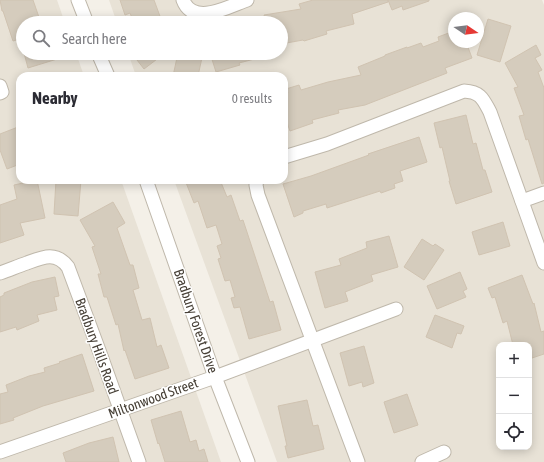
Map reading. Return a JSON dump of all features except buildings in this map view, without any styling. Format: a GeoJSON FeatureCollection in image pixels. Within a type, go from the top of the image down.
{"type":"FeatureCollection","features":[{"type":"Feature","properties":{"kind":"street"},"geometry":{"type":"LineString","coordinates":[[78,0],[84,16]]}},
{"type":"Feature","properties":{"kind":"street"},"geometry":{"type":"LineString","coordinates":[[183,0],[189,9],[196,13],[204,14],[213,13],[247,0]]}},
{"type":"Feature","properties":{"kind":"street"},"geometry":{"type":"LineString","coordinates":[[101,60],[106,72]]}},
{"type":"Feature","properties":{"kind":"street"},"geometry":{"type":"LineString","coordinates":[[288,156],[327,144],[464,91],[472,92],[482,97],[490,112],[544,263]]}},
{"type":"Feature","properties":{"kind":"street","name":"Bradbury Forest Drive"},"geometry":{"type":"LineString","coordinates":[[147,184],[215,377],[248,462]]}},
{"type":"Feature","properties":{"kind":"street"},"geometry":{"type":"LineString","coordinates":[[256,184],[258,196],[358,462]]}},
{"type":"Feature","properties":{"kind":"street"},"geometry":{"type":"LineString","coordinates":[[522,201],[544,193]]}},
{"type":"Feature","properties":{"kind":"street","name":"Bradbury Hills Road"},"geometry":{"type":"LineString","coordinates":[[0,273],[46,256],[56,257],[64,262],[68,267],[121,409],[139,462]]}},
{"type":"Feature","properties":{"kind":"street","name":"Miltonwood Street"},"geometry":{"type":"LineString","coordinates":[[0,452],[215,377],[396,309]]}},
{"type":"Feature","properties":{"kind":"street"},"geometry":{"type":"LineString","coordinates":[[422,462],[444,452]]}},
{"type":"Feature","properties":{"kind":"shaded area"},"geometry":{"type":"Polygon","coordinates":[[[0,0],[57,0],[63,16],[16,16],[16,60],[78,60],[83,72],[16,72],[16,184],[122,184],[221,462],[0,462],[0,0]]]}},
{"type":"Feature","properties":{"kind":"shaded area"},"geometry":{"type":"Polygon","coordinates":[[[109,0],[542,0],[544,5],[544,462],[277,462],[175,184],[288,184],[288,72],[135,72],[130,60],[288,60],[288,16],[115,16],[109,0]]]}}]}
